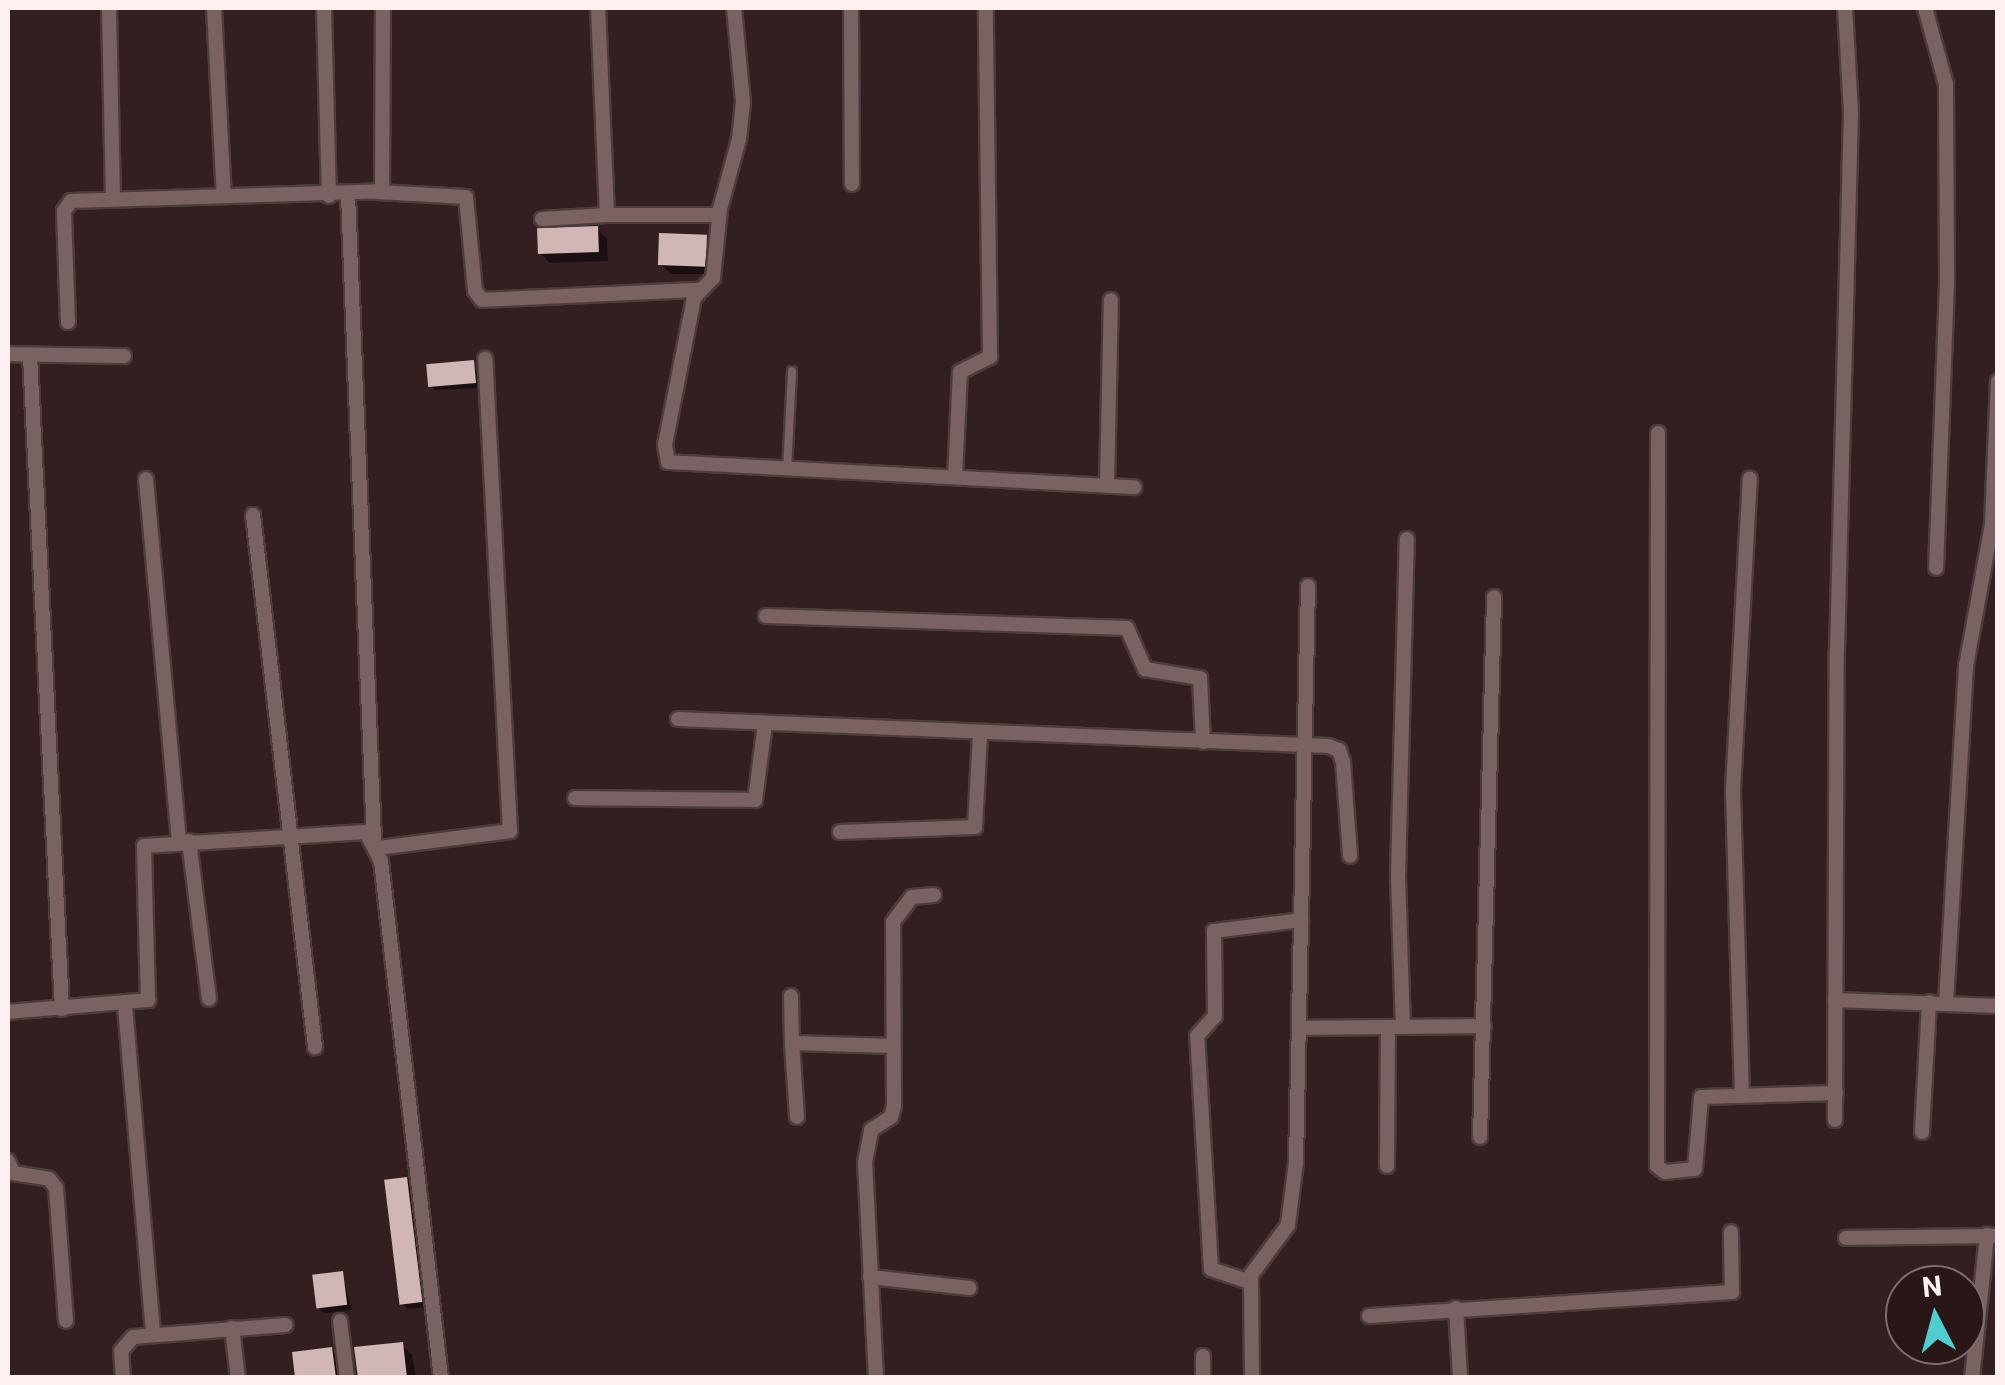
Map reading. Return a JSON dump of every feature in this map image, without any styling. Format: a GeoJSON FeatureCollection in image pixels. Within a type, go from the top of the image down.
{"type":"FeatureCollection","features":[{"type":"Feature","properties":{"kind":"street"},"geometry":{"type":"LineString","coordinates":[[109,8],[113,195]]}},
{"type":"Feature","properties":{"kind":"street"},"geometry":{"type":"LineString","coordinates":[[214,8],[224,196]]}},
{"type":"Feature","properties":{"kind":"street"},"geometry":{"type":"LineString","coordinates":[[324,8],[329,196]]}},
{"type":"Feature","properties":{"kind":"street"},"geometry":{"type":"LineString","coordinates":[[378,192],[386,181],[382,8]]}},
{"type":"Feature","properties":{"kind":"street"},"geometry":{"type":"LineString","coordinates":[[598,8],[606,215]]}},
{"type":"Feature","properties":{"kind":"street"},"geometry":{"type":"LineString","coordinates":[[68,322],[65,206],[113,195],[348,196],[378,192],[466,197],[482,300],[698,290],[713,278],[719,215],[743,102],[734,8]]}},
{"type":"Feature","properties":{"kind":"street"},"geometry":{"type":"LineString","coordinates":[[852,8],[852,184]]}},
{"type":"Feature","properties":{"kind":"street"},"geometry":{"type":"LineString","coordinates":[[954,478],[960,372],[990,357],[986,8]]}},
{"type":"Feature","properties":{"kind":"street"},"geometry":{"type":"LineString","coordinates":[[1835,1120],[1851,112],[1844,8]]}},
{"type":"Feature","properties":{"kind":"street"},"geometry":{"type":"LineString","coordinates":[[1925,8],[1946,84],[1948,283],[1936,568]]}},
{"type":"Feature","properties":{"kind":"street"},"geometry":{"type":"LineString","coordinates":[[348,196],[376,844],[441,1378]]}},
{"type":"Feature","properties":{"kind":"street"},"geometry":{"type":"LineString","coordinates":[[542,219],[719,215]]}},
{"type":"Feature","properties":{"kind":"street"},"geometry":{"type":"LineString","coordinates":[[698,290],[666,459],[672,465],[1134,487]]}},
{"type":"Feature","properties":{"kind":"street"},"geometry":{"type":"LineString","coordinates":[[1107,485],[1111,300]]}},
{"type":"Feature","properties":{"kind":"street"},"geometry":{"type":"LineString","coordinates":[[8,354],[124,356]]}},
{"type":"Feature","properties":{"kind":"street"},"geometry":{"type":"LineString","coordinates":[[30,355],[62,1009]]}},
{"type":"Feature","properties":{"kind":"street"},"geometry":{"type":"LineString","coordinates":[[8,1012],[144,1004],[151,994],[140,851],[184,841],[353,830],[376,844],[510,831],[486,359]]}},
{"type":"Feature","properties":{"kind":"street"},"geometry":{"type":"LineString","coordinates":[[1946,1002],[1966,666],[1992,524],[1998,381]]}},
{"type":"Feature","properties":{"kind":"street"},"geometry":{"type":"LineString","coordinates":[[1658,433],[1658,1168],[1695,1170],[1698,1098],[1836,1093]]}},
{"type":"Feature","properties":{"kind":"street"},"geometry":{"type":"LineString","coordinates":[[1742,1096],[1733,789],[1750,478]]}},
{"type":"Feature","properties":{"kind":"street"},"geometry":{"type":"LineString","coordinates":[[146,479],[184,841],[209,999]]}},
{"type":"Feature","properties":{"kind":"street"},"geometry":{"type":"LineString","coordinates":[[253,515],[286,834],[315,1047]]}},
{"type":"Feature","properties":{"kind":"street"},"geometry":{"type":"LineString","coordinates":[[1387,1166],[1395,1027],[1408,538]]}},
{"type":"Feature","properties":{"kind":"street"},"geometry":{"type":"LineString","coordinates":[[1252,1378],[1250,1282],[1254,1266],[1284,1234],[1292,1206],[1308,586]]}},
{"type":"Feature","properties":{"kind":"street"},"geometry":{"type":"LineString","coordinates":[[1480,1137],[1494,597]]}},
{"type":"Feature","properties":{"kind":"street"},"geometry":{"type":"LineString","coordinates":[[766,616],[1127,628],[1144,669],[1200,678],[1203,742]]}},
{"type":"Feature","properties":{"kind":"street"},"geometry":{"type":"LineString","coordinates":[[678,719],[980,736],[1328,746],[1341,754],[1350,856]]}},
{"type":"Feature","properties":{"kind":"street"},"geometry":{"type":"LineString","coordinates":[[575,798],[755,800],[765,724]]}},
{"type":"Feature","properties":{"kind":"street"},"geometry":{"type":"LineString","coordinates":[[840,832],[975,827],[980,736]]}},
{"type":"Feature","properties":{"kind":"street"},"geometry":{"type":"LineString","coordinates":[[876,1378],[865,1162],[871,1130],[891,1117],[894,1106],[893,922],[912,898],[934,895]]}},
{"type":"Feature","properties":{"kind":"street"},"geometry":{"type":"LineString","coordinates":[[1250,1282],[1211,1270],[1197,1036],[1215,1016],[1210,947],[1214,930],[1301,920]]}},
{"type":"Feature","properties":{"kind":"street"},"geometry":{"type":"LineString","coordinates":[[791,996],[797,1117]]}},
{"type":"Feature","properties":{"kind":"street"},"geometry":{"type":"LineString","coordinates":[[1835,1000],[1998,1006]]}},
{"type":"Feature","properties":{"kind":"street"},"geometry":{"type":"LineString","coordinates":[[1922,1132],[1929,1002]]}},
{"type":"Feature","properties":{"kind":"street"},"geometry":{"type":"LineString","coordinates":[[125,1006],[154,1333]]}},
{"type":"Feature","properties":{"kind":"street"},"geometry":{"type":"LineString","coordinates":[[1299,1028],[1484,1026]]}},
{"type":"Feature","properties":{"kind":"street"},"geometry":{"type":"LineString","coordinates":[[792,1043],[894,1046]]}},
{"type":"Feature","properties":{"kind":"street"},"geometry":{"type":"LineString","coordinates":[[8,1162],[13,1173],[54,1183],[66,1321]]}},
{"type":"Feature","properties":{"kind":"street"},"geometry":{"type":"LineString","coordinates":[[1369,1316],[1732,1292],[1731,1232]]}},
{"type":"Feature","properties":{"kind":"street"},"geometry":{"type":"LineString","coordinates":[[1846,1238],[1992,1236],[1972,1378]]}},
{"type":"Feature","properties":{"kind":"street"},"geometry":{"type":"LineString","coordinates":[[870,1277],[969,1288]]}},
{"type":"Feature","properties":{"kind":"street"},"geometry":{"type":"LineString","coordinates":[[1456,1308],[1460,1378]]}},
{"type":"Feature","properties":{"kind":"street"},"geometry":{"type":"LineString","coordinates":[[340,1322],[347,1378]]}},
{"type":"Feature","properties":{"kind":"street"},"geometry":{"type":"LineString","coordinates":[[123,1378],[123,1345],[154,1333],[286,1325]]}},
{"type":"Feature","properties":{"kind":"street"},"geometry":{"type":"LineString","coordinates":[[232,1328],[238,1378]]}},
{"type":"Feature","properties":{"kind":"street"},"geometry":{"type":"LineString","coordinates":[[1203,1356],[1203,1378]]}},
{"type":"Feature","properties":{"kind":"lane"},"geometry":{"type":"LineString","coordinates":[[786,472],[792,371]]}},
{"type":"Feature","properties":{"kind":"building"},"geometry":{"type":"Polygon","coordinates":[[[598,226],[599,252],[538,254],[537,228],[598,226]]]}},
{"type":"Feature","properties":{"kind":"building"},"geometry":{"type":"Polygon","coordinates":[[[659,233],[707,235],[706,267],[658,265],[659,233]]]}},
{"type":"Feature","properties":{"kind":"building"},"geometry":{"type":"Polygon","coordinates":[[[474,360],[476,383],[428,387],[426,364],[474,360]]]}},
{"type":"Feature","properties":{"kind":"building"},"geometry":{"type":"Polygon","coordinates":[[[407,1177],[422,1302],[400,1305],[384,1180],[407,1177]]]}},
{"type":"Feature","properties":{"kind":"building"},"geometry":{"type":"Polygon","coordinates":[[[343,1271],[347,1305],[316,1309],[312,1275],[343,1271]]]}},
{"type":"Feature","properties":{"kind":"building"},"geometry":{"type":"Polygon","coordinates":[[[403,1342],[407,1378],[358,1378],[354,1347],[403,1342]]]}},
{"type":"Feature","properties":{"kind":"building"},"geometry":{"type":"Polygon","coordinates":[[[332,1347],[336,1378],[295,1378],[292,1352],[332,1347]]]}}]}
